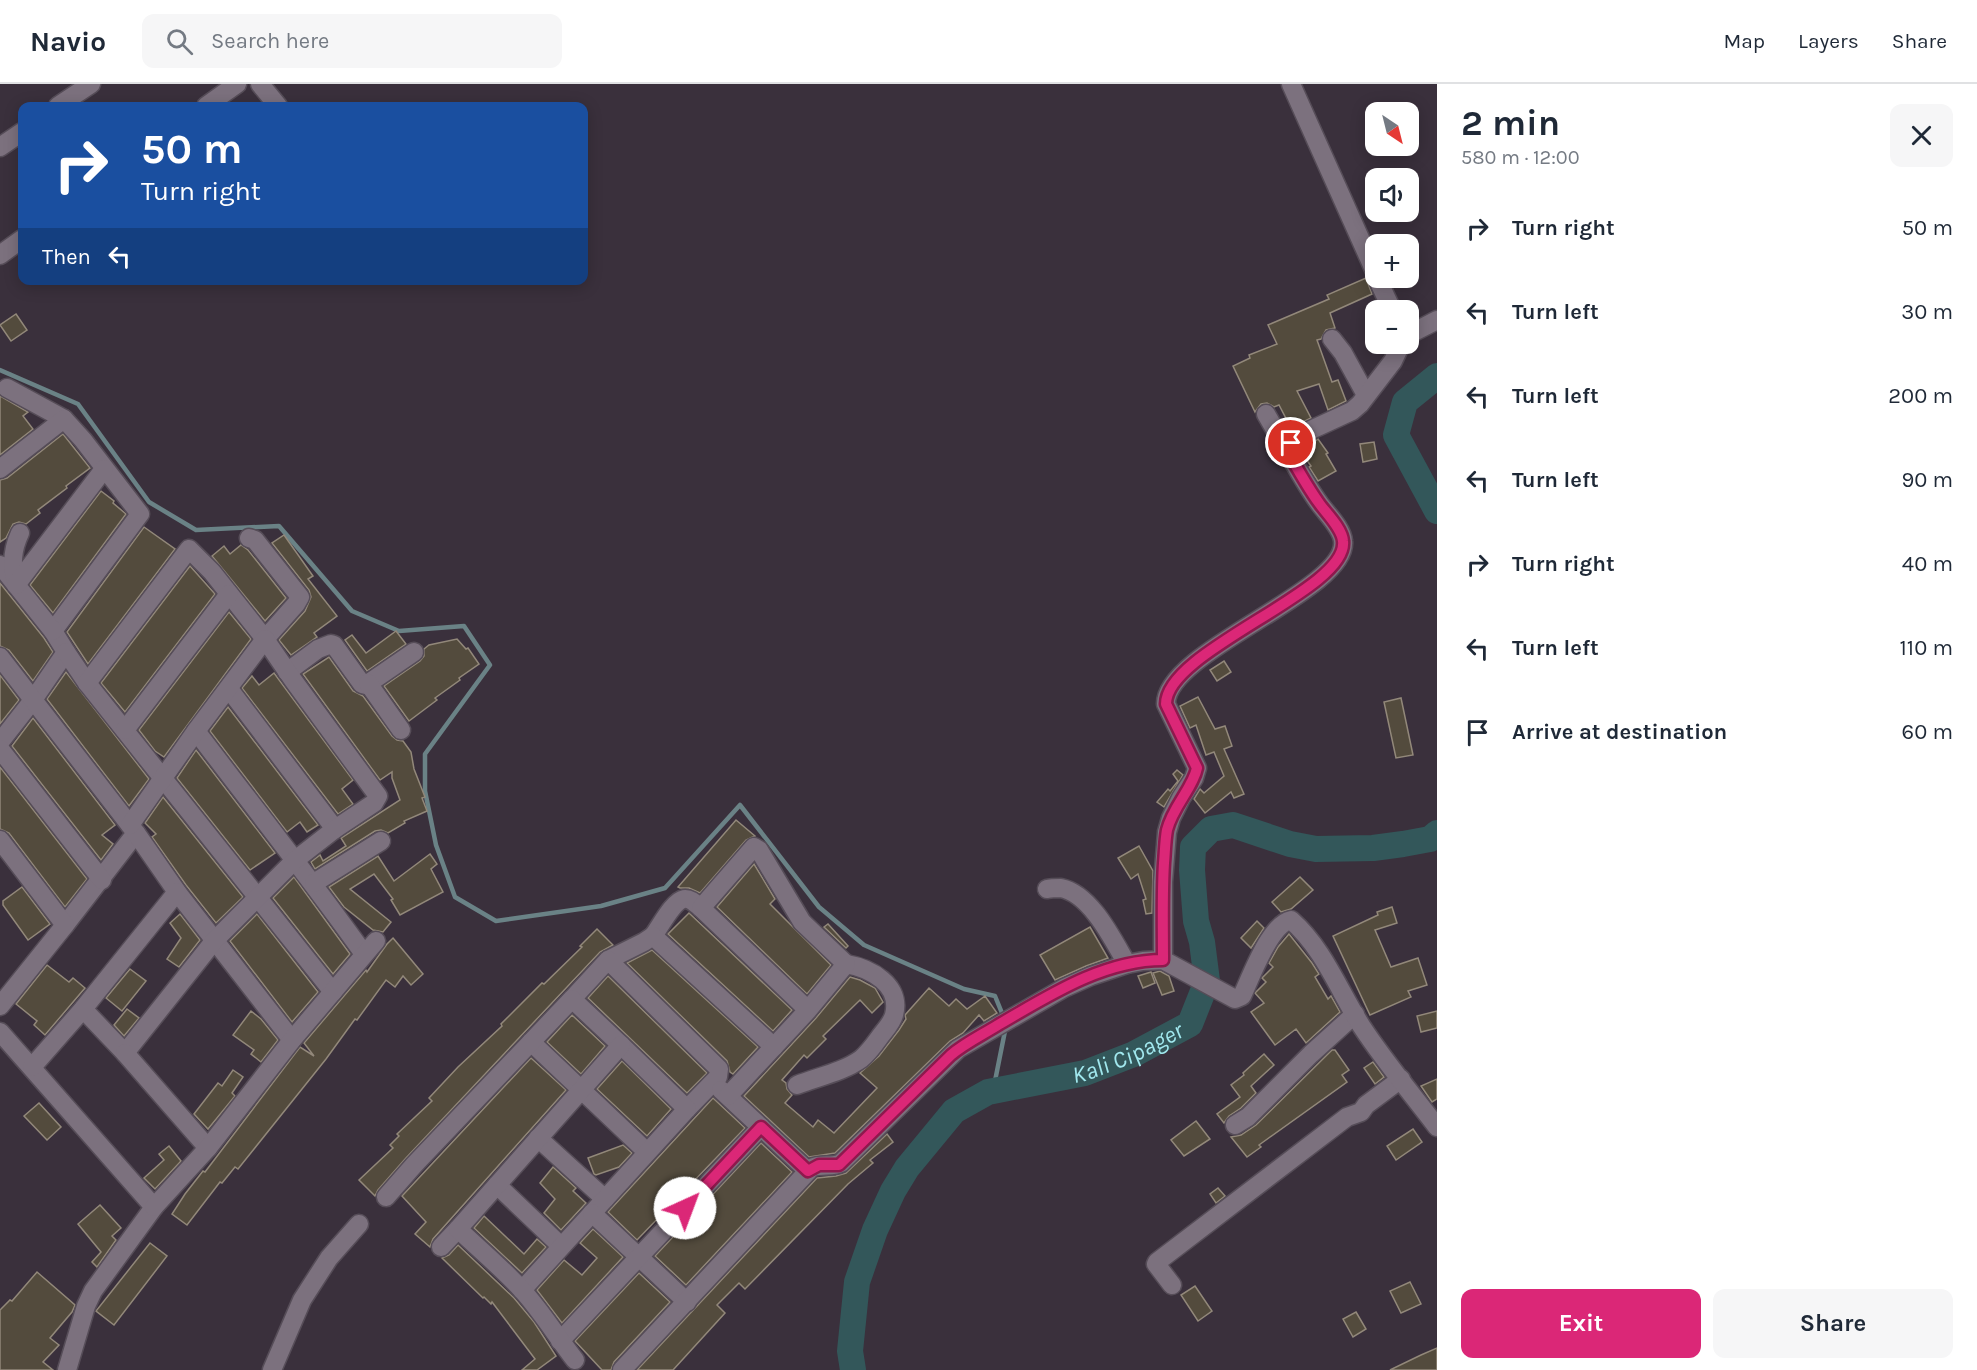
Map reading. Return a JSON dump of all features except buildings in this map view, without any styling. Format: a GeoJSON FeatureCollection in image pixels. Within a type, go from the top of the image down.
{"type":"FeatureCollection","features":[{"type":"Feature","properties":{"kind":"street"},"geometry":{"type":"LineString","coordinates":[[64,102],[91,84]]}},
{"type":"Feature","properties":{"kind":"street"},"geometry":{"type":"LineString","coordinates":[[212,102],[237,84]]}},
{"type":"Feature","properties":{"kind":"street"},"geometry":{"type":"LineString","coordinates":[[260,84],[275,102]]}},
{"type":"Feature","properties":{"kind":"street"},"geometry":{"type":"LineString","coordinates":[[1291,84],[1365,251]]}},
{"type":"Feature","properties":{"kind":"street"},"geometry":{"type":"LineString","coordinates":[[0,147],[18,135]]}},
{"type":"Feature","properties":{"kind":"street"},"geometry":{"type":"LineString","coordinates":[[1332,339],[1343,353],[1366,395]]}},
{"type":"Feature","properties":{"kind":"street"},"geometry":{"type":"LineString","coordinates":[[1285,447],[1313,428],[1352,411],[1396,354]]}},
{"type":"Feature","properties":{"kind":"street"},"geometry":{"type":"LineString","coordinates":[[2,390],[64,419],[140,514],[53,631]]}},
{"type":"Feature","properties":{"kind":"street"},"geometry":{"type":"LineString","coordinates":[[1163,960],[1163,882],[1167,832],[1171,818],[1194,778],[1197,768],[1166,704],[1166,696],[1181,676],[1217,645],[1291,599],[1330,570],[1344,542],[1266,414]]}},
{"type":"Feature","properties":{"kind":"street"},"geometry":{"type":"LineString","coordinates":[[0,469],[64,419]]}},
{"type":"Feature","properties":{"kind":"street"},"geometry":{"type":"LineString","coordinates":[[16,585],[104,469]]}},
{"type":"Feature","properties":{"kind":"street"},"geometry":{"type":"LineString","coordinates":[[16,585],[13,557],[14,546],[20,533]]}},
{"type":"Feature","properties":{"kind":"street"},"geometry":{"type":"LineString","coordinates":[[0,1006],[102,879],[163,777],[265,639],[300,597],[255,540],[249,538]]}},
{"type":"Feature","properties":{"kind":"street"},"geometry":{"type":"LineString","coordinates":[[87,683],[189,549],[212,572],[265,639],[287,672],[378,792],[378,798],[374,803],[335,829],[294,861],[214,941],[125,1053]]}},
{"type":"Feature","properties":{"kind":"street"},"geometry":{"type":"LineString","coordinates":[[0,565],[53,631],[87,683],[333,993]]}},
{"type":"Feature","properties":{"kind":"street"},"geometry":{"type":"LineString","coordinates":[[125,730],[229,594]]}},
{"type":"Feature","properties":{"kind":"street"},"geometry":{"type":"LineString","coordinates":[[287,672],[318,649],[331,644],[362,684],[369,683],[414,652]]}},
{"type":"Feature","properties":{"kind":"street"},"geometry":{"type":"LineString","coordinates":[[0,742],[66,652]]}},
{"type":"Feature","properties":{"kind":"street"},"geometry":{"type":"LineString","coordinates":[[0,657],[133,829],[214,941],[292,1040]]}},
{"type":"Feature","properties":{"kind":"street"},"geometry":{"type":"LineString","coordinates":[[369,683],[401,730]]}},
{"type":"Feature","properties":{"kind":"street"},"geometry":{"type":"LineString","coordinates":[[229,689],[335,829]]}},
{"type":"Feature","properties":{"kind":"street"},"geometry":{"type":"LineString","coordinates":[[67,1370],[86,1306],[93,1291],[154,1207],[208,1148],[292,1040],[370,947],[294,861],[196,731]]}},
{"type":"Feature","properties":{"kind":"street"},"geometry":{"type":"LineString","coordinates":[[0,749],[102,879]]}},
{"type":"Feature","properties":{"kind":"street"},"geometry":{"type":"LineString","coordinates":[[0,840],[65,925]]}},
{"type":"Feature","properties":{"kind":"street"},"geometry":{"type":"LineString","coordinates":[[314,883],[381,841]]}},
{"type":"Feature","properties":{"kind":"street"},"geometry":{"type":"LineString","coordinates":[[701,908],[752,848],[757,848],[802,922],[846,964],[860,967],[884,980],[893,993],[894,1015],[863,1057],[852,1065],[796,1085]]}},
{"type":"Feature","properties":{"kind":"street"},"geometry":{"type":"LineString","coordinates":[[1047,889],[1060,888],[1069,891],[1090,908],[1104,925],[1127,964]]}},
{"type":"Feature","properties":{"kind":"street"},"geometry":{"type":"LineString","coordinates":[[32,1067],[83,1009],[177,892]]}},
{"type":"Feature","properties":{"kind":"street"},"geometry":{"type":"LineString","coordinates":[[386,1197],[608,960],[653,936],[673,908],[683,899],[701,908],[808,1010]]}},
{"type":"Feature","properties":{"kind":"street"},"geometry":{"type":"LineString","coordinates":[[622,1370],[808,1171],[819,1165],[841,1163],[951,1055],[1004,1021],[1064,988],[1127,964],[1163,960],[1235,999],[1242,996],[1273,933],[1287,921],[1292,920],[1325,961],[1362,1027],[1437,1127]]}},
{"type":"Feature","properties":{"kind":"street"},"geometry":{"type":"LineString","coordinates":[[653,936],[774,1047]]}},
{"type":"Feature","properties":{"kind":"street"},"geometry":{"type":"LineString","coordinates":[[522,1290],[719,1075],[718,1067],[608,960]]}},
{"type":"Feature","properties":{"kind":"street"},"geometry":{"type":"LineString","coordinates":[[728,1096],[808,1010],[846,964]]}},
{"type":"Feature","properties":{"kind":"street"},"geometry":{"type":"LineString","coordinates":[[572,999],[687,1109]]}},
{"type":"Feature","properties":{"kind":"street"},"geometry":{"type":"LineString","coordinates":[[83,1009],[125,1053],[208,1148]]}},
{"type":"Feature","properties":{"kind":"street"},"geometry":{"type":"LineString","coordinates":[[1236,1125],[1248,1117],[1355,1014]]}},
{"type":"Feature","properties":{"kind":"street"},"geometry":{"type":"LineString","coordinates":[[0,1032],[154,1207]]}},
{"type":"Feature","properties":{"kind":"street"},"geometry":{"type":"LineString","coordinates":[[531,1042],[648,1152]]}},
{"type":"Feature","properties":{"kind":"street"},"geometry":{"type":"LineString","coordinates":[[441,1247],[621,1045]]}},
{"type":"Feature","properties":{"kind":"street"},"geometry":{"type":"LineString","coordinates":[[1172,1285],[1156,1264],[1157,1262],[1347,1117],[1361,1112],[1366,1105],[1401,1079]]}},
{"type":"Feature","properties":{"kind":"street"},"geometry":{"type":"LineString","coordinates":[[713,1082],[808,1171]]}},
{"type":"Feature","properties":{"kind":"street"},"geometry":{"type":"LineString","coordinates":[[560,1341],[761,1127]]}},
{"type":"Feature","properties":{"kind":"street"},"geometry":{"type":"LineString","coordinates":[[538,1138],[604,1199]]}},
{"type":"Feature","properties":{"kind":"street"},"geometry":{"type":"LineString","coordinates":[[496,1185],[561,1246]]}},
{"type":"Feature","properties":{"kind":"street"},"geometry":{"type":"LineString","coordinates":[[592,1213],[687,1302]]}},
{"type":"Feature","properties":{"kind":"street"},"geometry":{"type":"LineString","coordinates":[[272,1370],[302,1300],[329,1258],[359,1224]]}},
{"type":"Feature","properties":{"kind":"street"},"geometry":{"type":"LineString","coordinates":[[458,1229],[522,1290],[546,1318],[575,1367]]}},
{"type":"Feature","properties":{"kind":"waterway"},"geometry":{"type":"LineString","coordinates":[[0,370],[78,404],[149,502],[196,530],[279,526],[352,611],[399,631],[464,626],[490,665],[425,754],[425,791],[436,845],[455,897],[496,921],[601,906],[665,888],[740,805],[819,907],[864,945],[964,989],[995,996],[1004,1018]]}},
{"type":"Feature","properties":{"kind":"waterway","name":"Kali Cipager"},"geometry":{"type":"LineString","coordinates":[[1437,376],[1405,402],[1396,435],[1437,511]]}},
{"type":"Feature","properties":{"kind":"waterway","name":"Kali Cipager"},"geometry":{"type":"LineString","coordinates":[[853,1370],[850,1351],[857,1282],[875,1230],[893,1191],[907,1168],[954,1111],[988,1092],[1085,1073],[1134,1054],[1190,1024],[1207,981],[1202,942],[1196,921],[1192,870],[1193,847],[1211,829],[1233,825],[1290,844],[1316,849],[1373,848],[1430,839],[1437,833]]}},
{"type":"Feature","properties":{"kind":"waterway"},"geometry":{"type":"LineString","coordinates":[[993,1091],[1006,1026]]}},
{"type":"Feature","properties":{"kind":"route"},"geometry":{"type":"LineString","coordinates":[[685,1208],[761,1127],[808,1171],[824,1164],[839,1165],[951,1055],[969,1041],[1064,988],[1091,976],[1127,964],[1163,960],[1163,882],[1167,832],[1171,818],[1194,778],[1197,768],[1166,704],[1166,696],[1181,676],[1217,645],[1291,599],[1330,570],[1344,542],[1340,532],[1285,447],[1291,443]]}}]}
